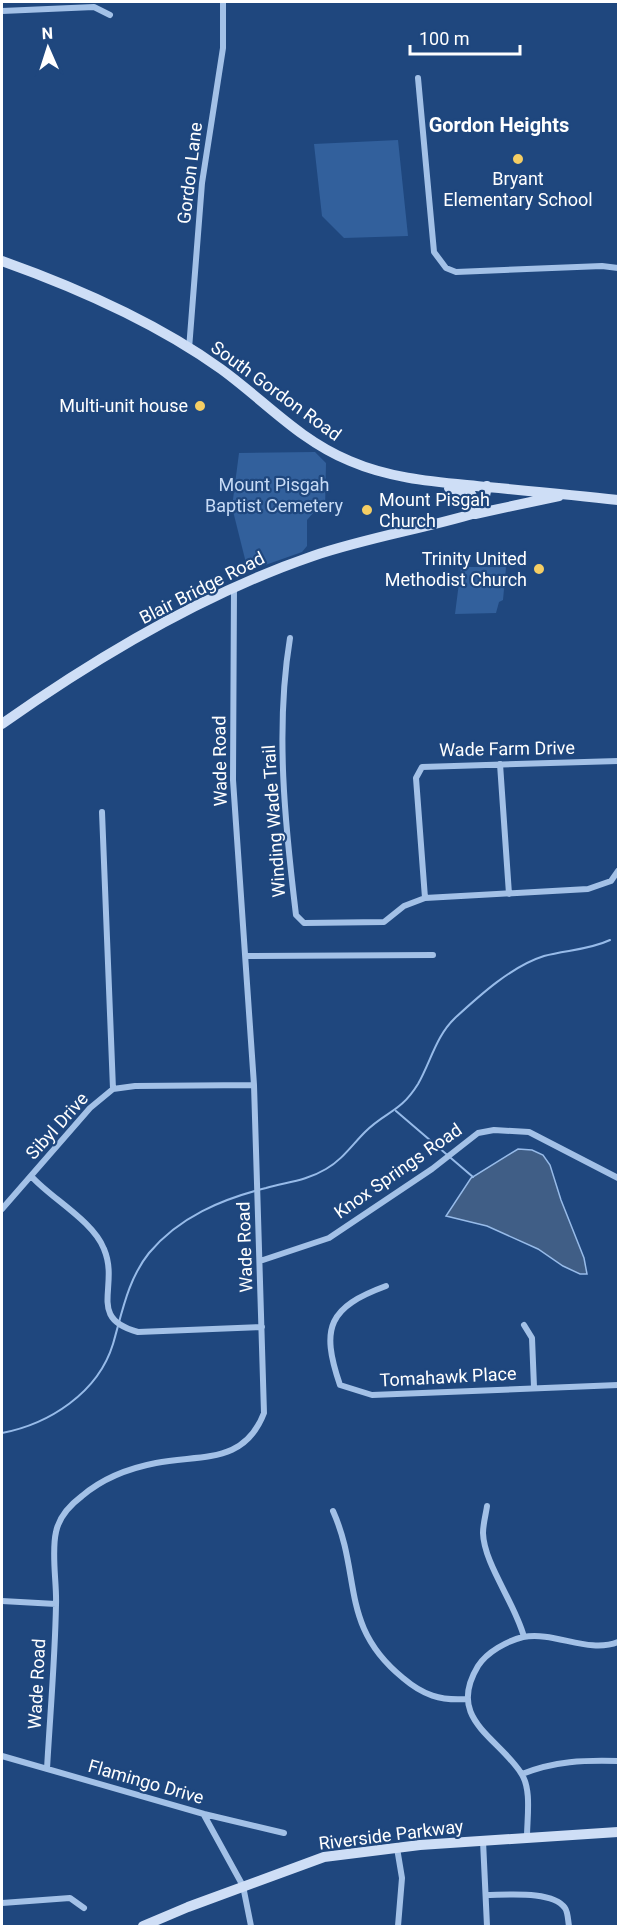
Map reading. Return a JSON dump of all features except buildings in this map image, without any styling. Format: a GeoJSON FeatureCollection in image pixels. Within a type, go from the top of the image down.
{"type":"FeatureCollection","features":[{"type":"Feature","properties":{"kind":"street","name":"Gordon Lane"},"geometry":{"type":"LineString","coordinates":[[189,349],[201,183],[223,48],[223,2]]}},
{"type":"Feature","properties":{"kind":"street"},"geometry":{"type":"LineString","coordinates":[[2,11],[94,7],[111,15]]}},
{"type":"Feature","properties":{"kind":"street"},"geometry":{"type":"LineString","coordinates":[[418,78],[434,252],[446,268],[456,272],[602,266],[618,268]]}},
{"type":"Feature","properties":{"kind":"street","name":"South Gordon Road"},"geometry":{"type":"LineString","coordinates":[[2,261],[68,285],[189,349],[221,369],[286,423],[321,448],[368,468],[444,484],[487,486],[618,500]]}},
{"type":"Feature","properties":{"kind":"street"},"geometry":{"type":"LineString","coordinates":[[444,484],[454,491],[471,495],[476,501],[473,511],[466,516]]}},
{"type":"Feature","properties":{"kind":"street"},"geometry":{"type":"LineString","coordinates":[[466,516],[480,511],[487,486]]}},
{"type":"Feature","properties":{"kind":"street","name":"Blair Bridge Road"},"geometry":{"type":"LineString","coordinates":[[2,724],[104,658],[234,587],[349,544],[466,516],[574,494]]}},
{"type":"Feature","properties":{"kind":"street","name":"Wade Road"},"geometry":{"type":"LineString","coordinates":[[47,1769],[56,1604],[56,1533],[64,1513],[90,1488],[137,1467],[230,1451],[245,1442],[259,1426],[266,1399],[254,1085],[247,956],[233,780],[234,587]]}},
{"type":"Feature","properties":{"kind":"street","name":"Winding Wade Trail"},"geometry":{"type":"LineString","coordinates":[[290,638],[286,662],[282,762],[296,915],[304,923],[384,922],[404,906],[425,898],[588,889],[611,881],[618,871]]}},
{"type":"Feature","properties":{"kind":"street","name":"Wade Farm Drive"},"geometry":{"type":"LineString","coordinates":[[425,898],[416,778],[422,767],[618,761]]}},
{"type":"Feature","properties":{"kind":"street"},"geometry":{"type":"LineString","coordinates":[[500,764],[509,894]]}},
{"type":"Feature","properties":{"kind":"street"},"geometry":{"type":"LineString","coordinates":[[102,812],[113,1089]]}},
{"type":"Feature","properties":{"kind":"street"},"geometry":{"type":"LineString","coordinates":[[247,956],[433,955]]}},
{"type":"Feature","properties":{"kind":"street","name":"Sibyl Drive"},"geometry":{"type":"LineString","coordinates":[[2,1209],[90,1108],[113,1089],[135,1086],[254,1085]]}},
{"type":"Feature","properties":{"kind":"street","name":"Knox Springs Road"},"geometry":{"type":"LineString","coordinates":[[260,1261],[329,1238],[432,1169],[478,1133],[494,1130],[529,1132],[618,1178]]}},
{"type":"Feature","properties":{"kind":"street"},"geometry":{"type":"LineString","coordinates":[[32,1177],[92,1231],[103,1245],[110,1273],[108,1305],[110,1318],[120,1327],[138,1332],[262,1327]]}},
{"type":"Feature","properties":{"kind":"street","name":"Tomahawk Place"},"geometry":{"type":"LineString","coordinates":[[386,1286],[346,1304],[335,1317],[331,1334],[331,1353],[340,1385],[372,1395],[618,1385]]}},
{"type":"Feature","properties":{"kind":"street"},"geometry":{"type":"LineString","coordinates":[[524,1325],[532,1338],[534,1388]]}},
{"type":"Feature","properties":{"kind":"street"},"geometry":{"type":"LineString","coordinates":[[487,1506],[483,1533],[486,1550],[518,1616],[524,1637]]}},
{"type":"Feature","properties":{"kind":"street"},"geometry":{"type":"LineString","coordinates":[[333,1511],[346,1550],[357,1614],[364,1633],[380,1657],[416,1689],[447,1700],[467,1699]]}},
{"type":"Feature","properties":{"kind":"street"},"geometry":{"type":"LineString","coordinates":[[2,1601],[56,1604]]}},
{"type":"Feature","properties":{"kind":"street"},"geometry":{"type":"LineString","coordinates":[[527,1837],[527,1792],[522,1774],[482,1732],[471,1714],[467,1699],[472,1676],[484,1656],[524,1637],[554,1638],[600,1647],[618,1642]]}},
{"type":"Feature","properties":{"kind":"street","name":"Flamingo Drive"},"geometry":{"type":"LineString","coordinates":[[2,1756],[204,1814],[284,1833]]}},
{"type":"Feature","properties":{"kind":"street"},"geometry":{"type":"LineString","coordinates":[[522,1774],[541,1766],[573,1760],[618,1761]]}},
{"type":"Feature","properties":{"kind":"street"},"geometry":{"type":"LineString","coordinates":[[204,1814],[243,1886],[251,1926]]}},
{"type":"Feature","properties":{"kind":"street","name":"Riverside Parkway"},"geometry":{"type":"LineString","coordinates":[[143,1926],[324,1857],[483,1840],[618,1832]]}},
{"type":"Feature","properties":{"kind":"street"},"geometry":{"type":"LineString","coordinates":[[483,1840],[487,1926]]}},
{"type":"Feature","properties":{"kind":"street"},"geometry":{"type":"LineString","coordinates":[[397,1848],[402,1897],[398,1926]]}},
{"type":"Feature","properties":{"kind":"street"},"geometry":{"type":"LineString","coordinates":[[486,1894],[537,1895],[554,1899],[565,1908],[569,1926]]}},
{"type":"Feature","properties":{"kind":"street"},"geometry":{"type":"LineString","coordinates":[[2,1903],[70,1899],[84,1908]]}},
{"type":"Feature","properties":{"kind":"green space"},"geometry":{"type":"Polygon","coordinates":[[[398,140],[408,236],[344,238],[322,216],[314,144],[398,140]]]}},
{"type":"Feature","properties":{"kind":"green space","name":"Mount Pisgah Baptist Cemetery"},"geometry":{"type":"Polygon","coordinates":[[[315,452],[326,463],[325,511],[314,512],[307,520],[307,546],[302,552],[248,571],[232,507],[239,453],[315,452]]]}},
{"type":"Feature","properties":{"kind":"green space"},"geometry":{"type":"Polygon","coordinates":[[[461,567],[506,567],[503,600],[499,602],[496,613],[455,614],[461,567]]]}},
{"type":"Feature","properties":{"kind":"shaded area"},"geometry":{"type":"Polygon","coordinates":[[[518,1149],[532,1150],[543,1155],[550,1165],[584,1258],[587,1274],[580,1274],[563,1266],[538,1249],[487,1226],[446,1216],[471,1178],[518,1149]]]}},
{"type":"Feature","properties":{"kind":"waterway"},"geometry":{"type":"LineString","coordinates":[[2,1433],[20,1429],[54,1414],[70,1404],[96,1377],[106,1362],[113,1344],[126,1297],[136,1274],[149,1253],[174,1229],[202,1211],[218,1204],[250,1192],[304,1179],[332,1165],[365,1132],[405,1101],[418,1084],[448,1025],[486,991],[508,974],[544,956],[594,946],[610,940]]}},
{"type":"Feature","properties":{"kind":"waterway"},"geometry":{"type":"LineString","coordinates":[[396,1111],[473,1177]]}},
{"type":"Feature","properties":{"kind":"place","name":"Bryant Elementary School"},"geometry":{"type":"Point","coordinates":[518,159]}},
{"type":"Feature","properties":{"kind":"place","name":"Multi-unit house"},"geometry":{"type":"Point","coordinates":[200,406]}},
{"type":"Feature","properties":{"kind":"place","name":"Mount Pisgah Church"},"geometry":{"type":"Point","coordinates":[367,510]}},
{"type":"Feature","properties":{"kind":"place","name":"Trinity United Methodist Church"},"geometry":{"type":"Point","coordinates":[539,569]}},
{"type":"Feature","properties":{"kind":"district","name":"Gordon Heights"},"geometry":{"type":"Point","coordinates":[499,125]}}]}
